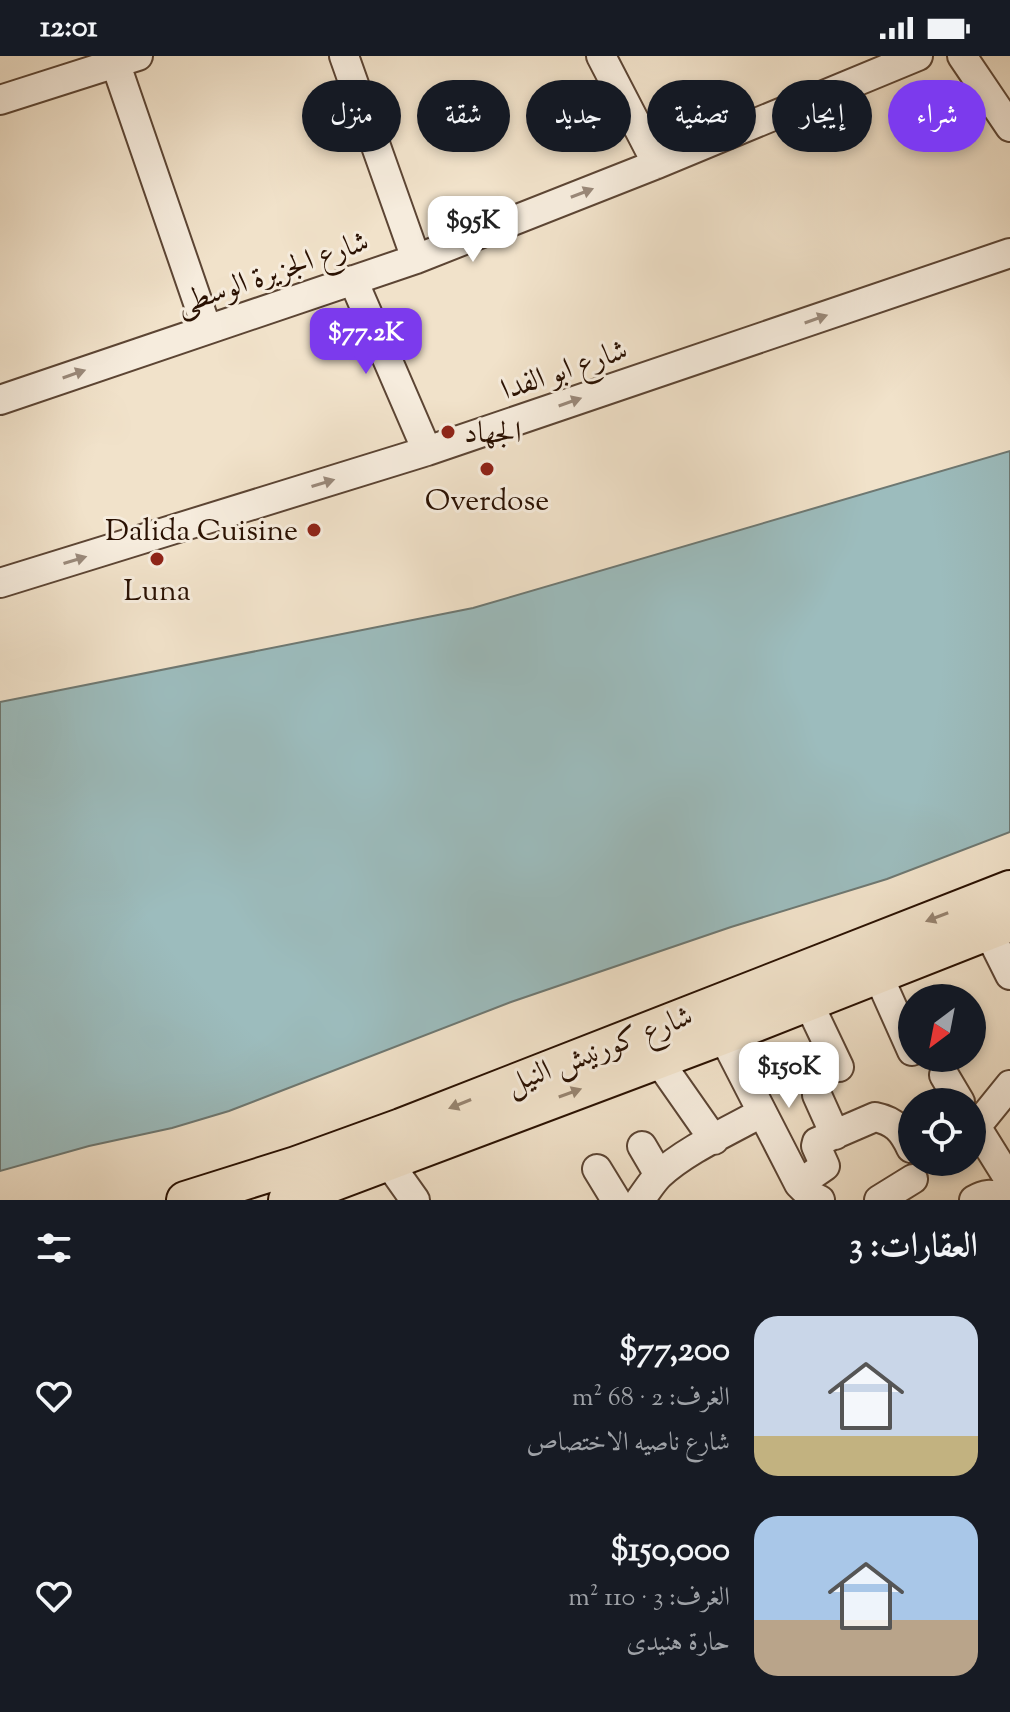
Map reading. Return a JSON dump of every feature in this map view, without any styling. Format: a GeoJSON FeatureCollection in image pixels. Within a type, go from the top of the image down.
{"type":"FeatureCollection","features":[{"type":"Feature","properties":{"kind":"main road","name":"شارع كورنيش النيل"},"geometry":{"type":"LineString","coordinates":[[185,1200],[401,1127],[1010,889]]}},
{"type":"Feature","properties":{"kind":"main road","name":"شارع كورنيش النيل"},"geometry":{"type":"LineString","coordinates":[[287,1200],[723,1036],[999,927]]}},
{"type":"Feature","properties":{"kind":"street"},"geometry":{"type":"LineString","coordinates":[[344,56],[416,259]]}},
{"type":"Feature","properties":{"kind":"street"},"geometry":{"type":"LineString","coordinates":[[601,56],[657,164]]}},
{"type":"Feature","properties":{"kind":"street","name":"شارع الجزيرة الوسطى"},"geometry":{"type":"LineString","coordinates":[[0,400],[416,259],[918,56]]}},
{"type":"Feature","properties":{"kind":"street"},"geometry":{"type":"LineString","coordinates":[[962,56],[1010,127]]}},
{"type":"Feature","properties":{"kind":"street"},"geometry":{"type":"LineString","coordinates":[[0,100],[127,58],[207,329]]}},
{"type":"Feature","properties":{"kind":"street","name":"شارع ابو الفدا"},"geometry":{"type":"LineString","coordinates":[[0,583],[427,451],[1010,253]]}},
{"type":"Feature","properties":{"kind":"street"},"geometry":{"type":"LineString","coordinates":[[353,280],[427,451]]}},
{"type":"Feature","properties":{"kind":"street"},"geometry":{"type":"LineString","coordinates":[[999,927],[1010,975]]}},
{"type":"Feature","properties":{"kind":"street"},"geometry":{"type":"LineString","coordinates":[[878,975],[898,1020]]}},
{"type":"Feature","properties":{"kind":"street"},"geometry":{"type":"LineString","coordinates":[[808,1002],[839,1067]]}},
{"type":"Feature","properties":{"kind":"street"},"geometry":{"type":"LineString","coordinates":[[723,1036],[761,1113],[809,1192],[825,1166],[817,1143],[875,1117],[898,1128]]}},
{"type":"Feature","properties":{"kind":"street"},"geometry":{"type":"LineString","coordinates":[[658,1060],[714,1140]]}},
{"type":"Feature","properties":{"kind":"street"},"geometry":{"type":"LineString","coordinates":[[944,1075],[952,1088]]}},
{"type":"Feature","properties":{"kind":"street"},"geometry":{"type":"LineString","coordinates":[[1010,1085],[987,1119],[1010,1181]]}},
{"type":"Feature","properties":{"kind":"street"},"geometry":{"type":"LineString","coordinates":[[817,1095],[835,1135]]}},
{"type":"Feature","properties":{"kind":"street"},"geometry":{"type":"LineString","coordinates":[[640,1200],[659,1175],[700,1144],[714,1140],[761,1113]]}},
{"type":"Feature","properties":{"kind":"street"},"geometry":{"type":"LineString","coordinates":[[642,1146],[659,1175]]}},
{"type":"Feature","properties":{"kind":"street"},"geometry":{"type":"LineString","coordinates":[[388,1162],[415,1200]]}},
{"type":"Feature","properties":{"kind":"street"},"geometry":{"type":"LineString","coordinates":[[597,1169],[616,1200]]}},
{"type":"Feature","properties":{"kind":"street"},"geometry":{"type":"LineString","coordinates":[[879,1200],[913,1179]]}},
{"type":"Feature","properties":{"kind":"street"},"geometry":{"type":"LineString","coordinates":[[974,1200],[993,1193],[1010,1198]]}},
{"type":"Feature","properties":{"kind":"water"},"geometry":{"type":"Polygon","coordinates":[[[1010,451],[1010,832],[887,879],[731,927],[511,1002],[229,1111],[0,1171],[0,702],[473,608],[1010,451]]]}},
{"type":"Feature","properties":{"kind":"place","name":"الجهاد"},"geometry":{"type":"Point","coordinates":[448,432]}},
{"type":"Feature","properties":{"kind":"place","name":"Overdose"},"geometry":{"type":"Point","coordinates":[487,469]}},
{"type":"Feature","properties":{"kind":"place","name":"Dalida Cuisine"},"geometry":{"type":"Point","coordinates":[314,530]}},
{"type":"Feature","properties":{"kind":"place","name":"Luna"},"geometry":{"type":"Point","coordinates":[157,559]}}]}
